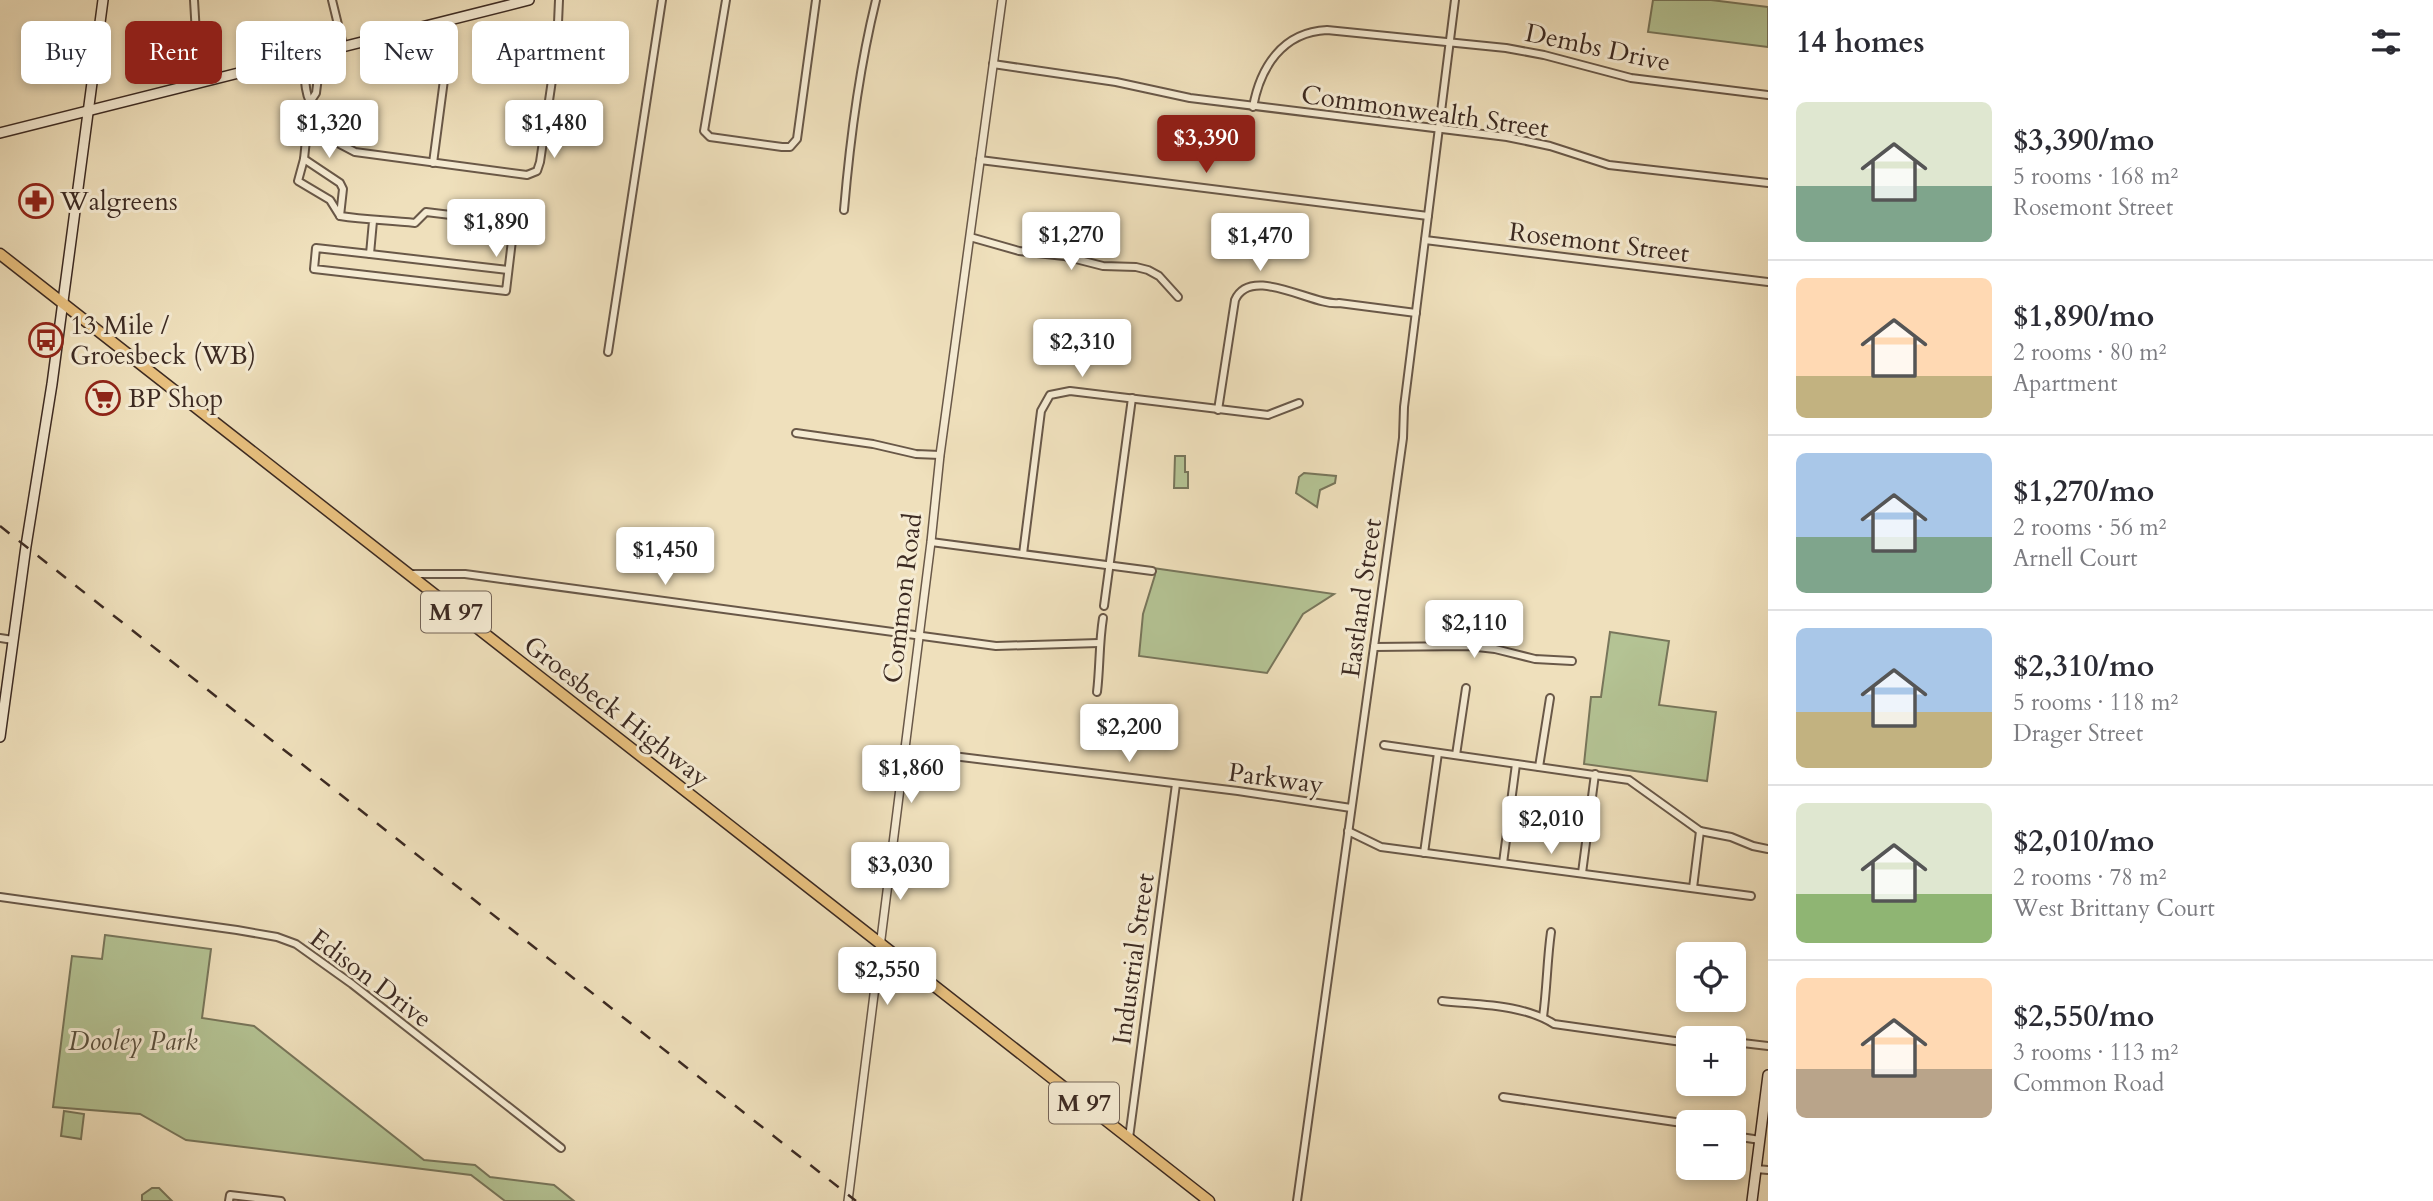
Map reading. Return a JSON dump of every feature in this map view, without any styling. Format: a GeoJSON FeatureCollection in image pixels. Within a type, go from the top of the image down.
{"type":"FeatureCollection","features":[{"type":"Feature","properties":{"kind":"main road"},"geometry":{"type":"LineString","coordinates":[[0,737],[63,303],[103,0]]}},
{"type":"Feature","properties":{"kind":"main road"},"geometry":{"type":"LineString","coordinates":[[444,21],[529,0]]}},
{"type":"Feature","properties":{"kind":"main road"},"geometry":{"type":"LineString","coordinates":[[0,133],[192,84]]}},
{"type":"Feature","properties":{"kind":"main road","name":"Groesbeck Highway"},"geometry":{"type":"LineString","coordinates":[[0,254],[1209,1201]]}},
{"type":"Feature","properties":{"kind":"main road"},"geometry":{"type":"LineString","coordinates":[[1752,1201],[1768,1075]]}},
{"type":"Feature","properties":{"kind":"street"},"geometry":{"type":"LineString","coordinates":[[194,0],[195,21]]}},
{"type":"Feature","properties":{"kind":"street"},"geometry":{"type":"LineString","coordinates":[[331,0],[336,21]]}},
{"type":"Feature","properties":{"kind":"street"},"geometry":{"type":"LineString","coordinates":[[336,142],[355,152],[527,175],[537,171],[557,46],[559,0]]}},
{"type":"Feature","properties":{"kind":"street"},"geometry":{"type":"LineString","coordinates":[[608,352],[662,0]]}},
{"type":"Feature","properties":{"kind":"street"},"geometry":{"type":"LineString","coordinates":[[726,0],[704,131],[710,137],[782,147],[790,147],[797,139],[816,0]]}},
{"type":"Feature","properties":{"kind":"street"},"geometry":{"type":"LineString","coordinates":[[844,210],[851,133],[862,58],[876,0]]}},
{"type":"Feature","properties":{"kind":"street","name":"Common Road"},"geometry":{"type":"LineString","coordinates":[[848,1201],[940,455],[1002,0]]}},
{"type":"Feature","properties":{"kind":"street","name":"Eastland Street"},"geometry":{"type":"LineString","coordinates":[[1297,1201],[1403,438],[1455,0]]}},
{"type":"Feature","properties":{"kind":"street","name":"Dembs Drive"},"geometry":{"type":"LineString","coordinates":[[1253,107],[1260,77],[1283,48],[1309,33],[1336,30],[1450,41],[1544,55],[1631,78],[1768,95]]}},
{"type":"Feature","properties":{"kind":"street","name":"Commonwealth Street"},"geometry":{"type":"LineString","coordinates":[[993,64],[1116,82],[1190,98],[1531,142],[1609,165],[1768,183]]}},
{"type":"Feature","properties":{"kind":"street"},"geometry":{"type":"LineString","coordinates":[[305,84],[305,93],[310,102]]}},
{"type":"Feature","properties":{"kind":"street"},"geometry":{"type":"LineString","coordinates":[[317,84],[316,93],[310,102],[304,159],[298,181],[330,200],[340,216]]}},
{"type":"Feature","properties":{"kind":"street"},"geometry":{"type":"LineString","coordinates":[[433,163],[443,84]]}},
{"type":"Feature","properties":{"kind":"street"},"geometry":{"type":"LineString","coordinates":[[304,159],[340,183],[343,189],[340,216]]}},
{"type":"Feature","properties":{"kind":"street"},"geometry":{"type":"LineString","coordinates":[[980,160],[1428,216]]}},
{"type":"Feature","properties":{"kind":"street"},"geometry":{"type":"LineString","coordinates":[[340,216],[415,223],[426,212],[508,222],[513,232],[506,291],[314,269],[316,248],[508,270]]}},
{"type":"Feature","properties":{"kind":"street"},"geometry":{"type":"LineString","coordinates":[[370,254],[373,220]]}},
{"type":"Feature","properties":{"kind":"street"},"geometry":{"type":"LineString","coordinates":[[970,237],[1019,251],[1147,270],[1159,276],[1178,297]]}},
{"type":"Feature","properties":{"kind":"street","name":"Rosemont Street"},"geometry":{"type":"LineString","coordinates":[[1425,240],[1768,282]]}},
{"type":"Feature","properties":{"kind":"street"},"geometry":{"type":"LineString","coordinates":[[1218,410],[1235,300],[1241,291],[1248,287],[1294,291],[1331,304],[1416,313]]}},
{"type":"Feature","properties":{"kind":"street"},"geometry":{"type":"LineString","coordinates":[[1023,554],[1041,411],[1050,395],[1061,391],[1268,415],[1299,403]]}},
{"type":"Feature","properties":{"kind":"street"},"geometry":{"type":"LineString","coordinates":[[1104,606],[1132,398]]}},
{"type":"Feature","properties":{"kind":"street"},"geometry":{"type":"LineString","coordinates":[[796,433],[873,444],[916,454],[940,455]]}},
{"type":"Feature","properties":{"kind":"street"},"geometry":{"type":"LineString","coordinates":[[931,542],[1152,571]]}},
{"type":"Feature","properties":{"kind":"street"},"geometry":{"type":"LineString","coordinates":[[408,574],[465,574],[1007,646],[1099,643]]}},
{"type":"Feature","properties":{"kind":"street"},"geometry":{"type":"LineString","coordinates":[[1097,692],[1103,618]]}},
{"type":"Feature","properties":{"kind":"street"},"geometry":{"type":"LineString","coordinates":[[0,638],[13,640]]}},
{"type":"Feature","properties":{"kind":"street"},"geometry":{"type":"LineString","coordinates":[[1374,648],[1468,646],[1495,649],[1535,659],[1572,661]]}},
{"type":"Feature","properties":{"kind":"street"},"geometry":{"type":"LineString","coordinates":[[1456,755],[1466,688]]}},
{"type":"Feature","properties":{"kind":"street"},"geometry":{"type":"LineString","coordinates":[[1539,766],[1550,698]]}},
{"type":"Feature","properties":{"kind":"street"},"geometry":{"type":"LineString","coordinates":[[1384,745],[1629,780],[1700,831],[1731,837],[1768,849]]}},
{"type":"Feature","properties":{"kind":"street","name":"Parkway"},"geometry":{"type":"LineString","coordinates":[[904,750],[1351,808]]}},
{"type":"Feature","properties":{"kind":"street"},"geometry":{"type":"LineString","coordinates":[[1424,853],[1438,753]]}},
{"type":"Feature","properties":{"kind":"street"},"geometry":{"type":"LineString","coordinates":[[1503,863],[1516,764]]}},
{"type":"Feature","properties":{"kind":"street"},"geometry":{"type":"LineString","coordinates":[[1582,873],[1595,774]]}},
{"type":"Feature","properties":{"kind":"street","name":"Industrial Street"},"geometry":{"type":"LineString","coordinates":[[1129,1138],[1176,784]]}},
{"type":"Feature","properties":{"kind":"street"},"geometry":{"type":"LineString","coordinates":[[1348,831],[1381,847],[1751,896]]}},
{"type":"Feature","properties":{"kind":"street"},"geometry":{"type":"LineString","coordinates":[[1693,888],[1700,831]]}},
{"type":"Feature","properties":{"kind":"street","name":"Edison Drive"},"geometry":{"type":"LineString","coordinates":[[0,897],[237,930],[286,940],[330,967],[561,1148]]}},
{"type":"Feature","properties":{"kind":"street"},"geometry":{"type":"LineString","coordinates":[[1542,1017],[1551,932]]}},
{"type":"Feature","properties":{"kind":"street"},"geometry":{"type":"LineString","coordinates":[[1442,1000],[1527,1012],[1554,1024],[1676,1041]]}},
{"type":"Feature","properties":{"kind":"street"},"geometry":{"type":"LineString","coordinates":[[1746,1043],[1768,1046]]}},
{"type":"Feature","properties":{"kind":"street"},"geometry":{"type":"LineString","coordinates":[[1503,1097],[1676,1122]]}},
{"type":"Feature","properties":{"kind":"street"},"geometry":{"type":"LineString","coordinates":[[1746,1138],[1760,1140]]}},
{"type":"Feature","properties":{"kind":"street"},"geometry":{"type":"LineString","coordinates":[[1756,1168],[1768,1170]]}},
{"type":"Feature","properties":{"kind":"street"},"geometry":{"type":"LineString","coordinates":[[230,1198],[281,1201]]}},
{"type":"Feature","properties":{"kind":"green space"},"geometry":{"type":"Polygon","coordinates":[[[1653,0],[1711,0],[1768,7],[1768,47],[1648,32],[1653,0]]]}},
{"type":"Feature","properties":{"kind":"green space"},"geometry":{"type":"Polygon","coordinates":[[[1175,456],[1185,456],[1188,488],[1174,488],[1175,456]]]}},
{"type":"Feature","properties":{"kind":"green space"},"geometry":{"type":"Polygon","coordinates":[[[1304,473],[1336,476],[1335,483],[1320,490],[1317,507],[1296,493],[1299,477],[1304,473]]]}},
{"type":"Feature","properties":{"kind":"green space"},"geometry":{"type":"Polygon","coordinates":[[[1153,568],[1334,594],[1303,614],[1267,673],[1139,656],[1143,614],[1155,575],[1153,568]]]}},
{"type":"Feature","properties":{"kind":"green space"},"geometry":{"type":"Polygon","coordinates":[[[1610,632],[1669,641],[1659,705],[1716,712],[1707,781],[1584,764],[1591,697],[1601,697],[1610,632]]]}},
{"type":"Feature","properties":{"kind":"green space","name":"Dooley Park"},"geometry":{"type":"Polygon","coordinates":[[[105,935],[211,949],[202,1018],[254,1026],[424,1160],[475,1165],[490,1177],[554,1185],[574,1201],[505,1201],[471,1175],[186,1140],[140,1114],[53,1107],[72,956],[102,959],[105,935]]]}},
{"type":"Feature","properties":{"kind":"green space"},"geometry":{"type":"Polygon","coordinates":[[[64,1111],[84,1114],[81,1139],[61,1136],[64,1111]]]}},
{"type":"Feature","properties":{"kind":"green space"},"geometry":{"type":"Polygon","coordinates":[[[152,1188],[159,1188],[172,1201],[142,1201],[142,1195],[152,1188]]]}},
{"type":"Feature","properties":{"kind":"railway"},"geometry":{"type":"LineString","coordinates":[[0,526],[856,1201]]}},
{"type":"Feature","properties":{"kind":"place","name":"Walgreens"},"geometry":{"type":"Point","coordinates":[36,201]}},
{"type":"Feature","properties":{"kind":"place","name":"13 Mile / Groesbeck (WB)"},"geometry":{"type":"Point","coordinates":[46,340]}},
{"type":"Feature","properties":{"kind":"place","name":"BP Shop"},"geometry":{"type":"Point","coordinates":[103,398]}}]}
